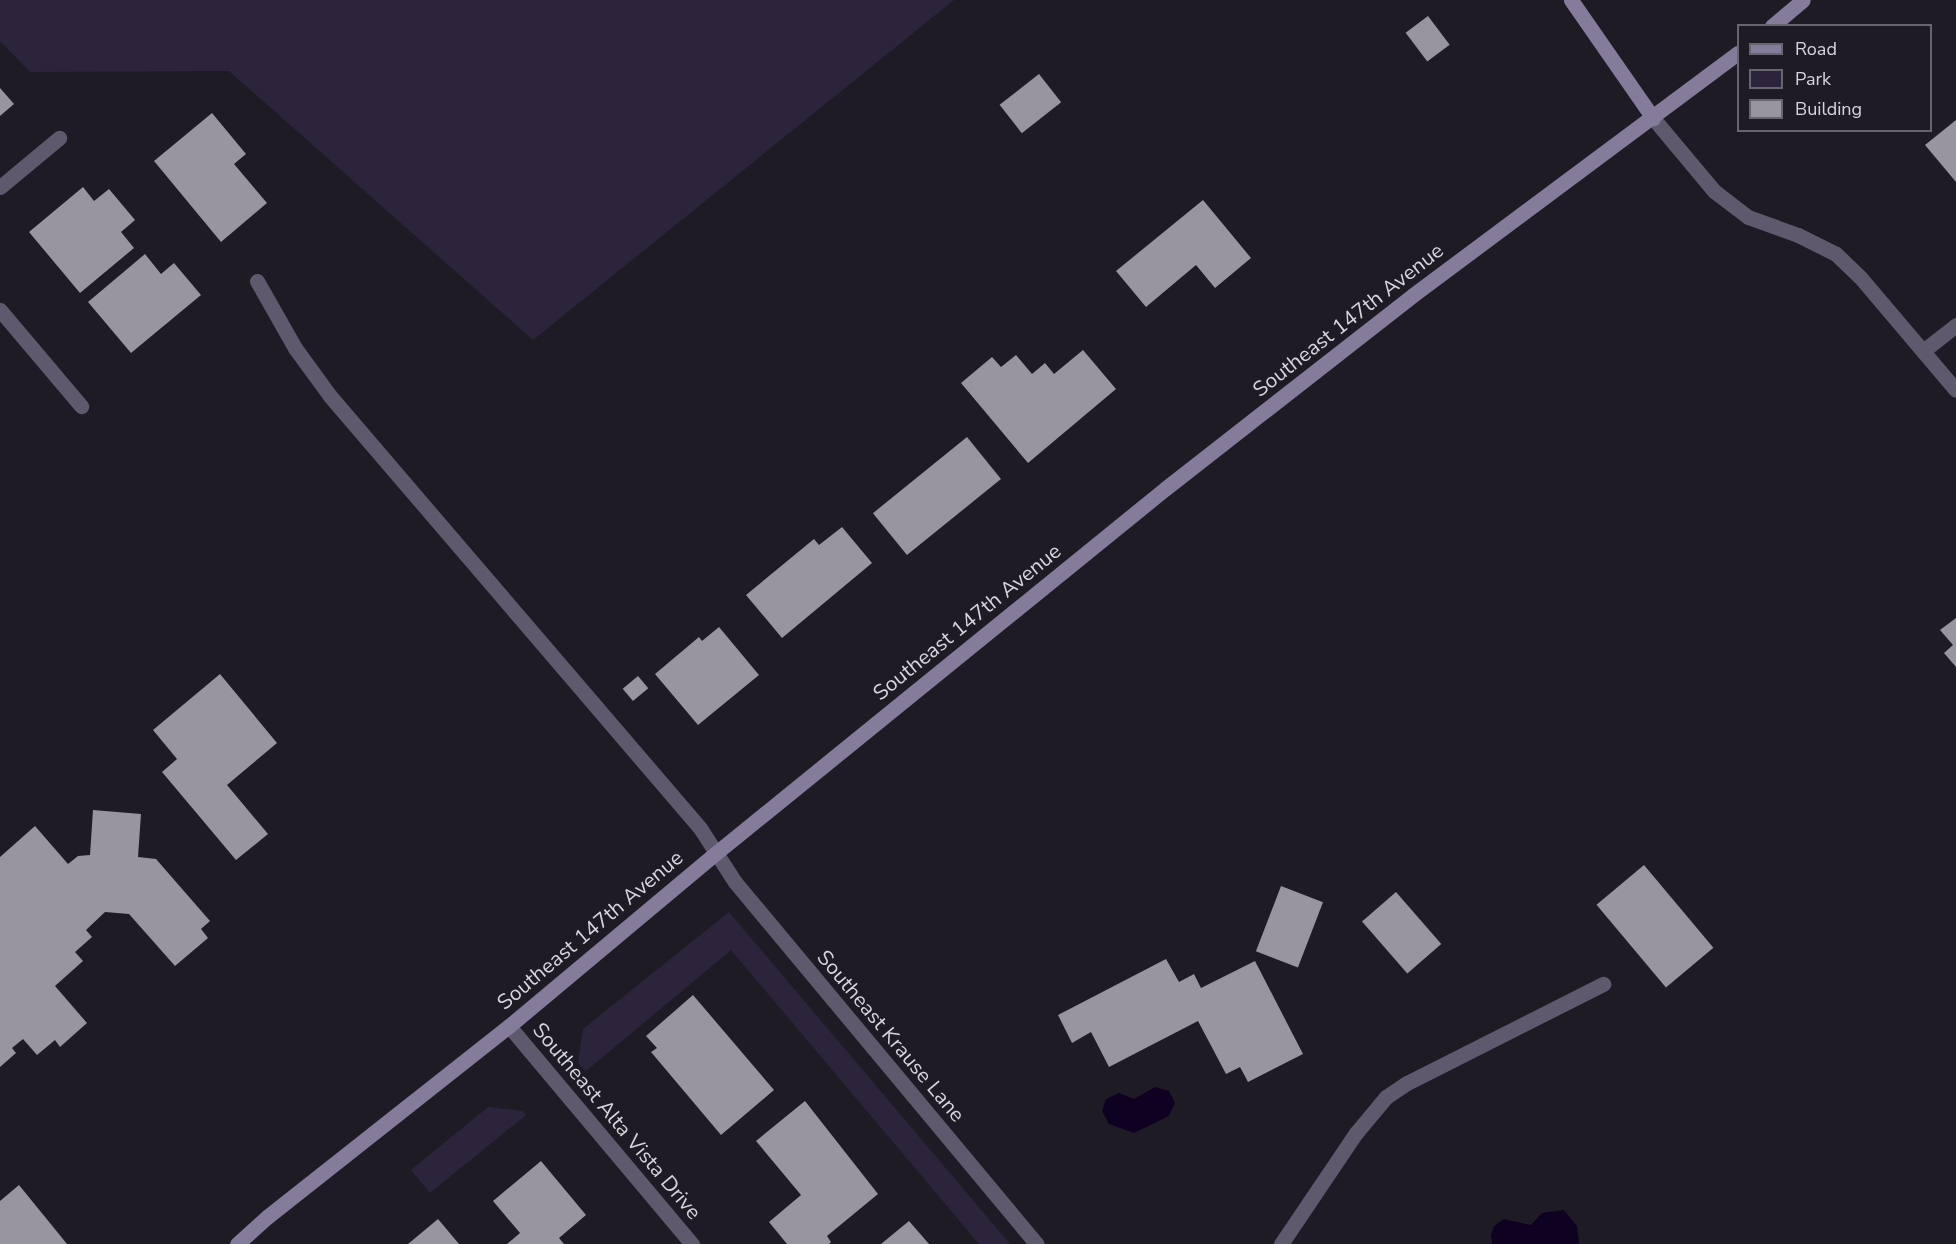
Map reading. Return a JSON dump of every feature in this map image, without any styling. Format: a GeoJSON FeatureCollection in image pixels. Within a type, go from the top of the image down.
{"type":"FeatureCollection","features":[{"type":"Feature","properties":{"kind":"main road"},"geometry":{"type":"LineString","coordinates":[[1571,0],[1653,118]]}},
{"type":"Feature","properties":{"kind":"main road"},"geometry":{"type":"LineString","coordinates":[[1774,24],[1803,0]]}},
{"type":"Feature","properties":{"kind":"main road","name":"Southeast 147th Avenue"},"geometry":{"type":"LineString","coordinates":[[237,1244],[509,1026],[716,853],[1166,488],[1413,295],[1737,54]]}},
{"type":"Feature","properties":{"kind":"street"},"geometry":{"type":"LineString","coordinates":[[1653,118],[1714,191],[1748,217],[1798,235],[1836,254],[1860,277],[1956,390]]}},
{"type":"Feature","properties":{"kind":"street"},"geometry":{"type":"LineString","coordinates":[[0,187],[59,138]]}},
{"type":"Feature","properties":{"kind":"street","name":"Southeast Krause Lane"},"geometry":{"type":"LineString","coordinates":[[257,281],[295,348],[330,396],[700,828],[735,882],[1037,1244]]}},
{"type":"Feature","properties":{"kind":"street"},"geometry":{"type":"LineString","coordinates":[[0,310],[81,406]]}},
{"type":"Feature","properties":{"kind":"street"},"geometry":{"type":"LineString","coordinates":[[1923,351],[1956,325]]}},
{"type":"Feature","properties":{"kind":"street"},"geometry":{"type":"LineString","coordinates":[[1281,1244],[1356,1133],[1386,1097],[1407,1083],[1603,984]]}},
{"type":"Feature","properties":{"kind":"street","name":"Southeast Alta Vista Drive"},"geometry":{"type":"LineString","coordinates":[[509,1026],[692,1244]]}},
{"type":"Feature","properties":{"kind":"green space"},"geometry":{"type":"Polygon","coordinates":[[[0,0],[954,0],[533,340],[229,71],[30,72],[0,41],[0,0]]]}},
{"type":"Feature","properties":{"kind":"green space"},"geometry":{"type":"Polygon","coordinates":[[[729,912],[1010,1244],[979,1244],[731,950],[586,1071],[578,1063],[583,1029],[729,912]]]}},
{"type":"Feature","properties":{"kind":"green space"},"geometry":{"type":"Polygon","coordinates":[[[488,1107],[523,1111],[526,1115],[430,1193],[411,1170],[488,1107]]]}},
{"type":"Feature","properties":{"kind":"shaded area"},"geometry":{"type":"Polygon","coordinates":[[[1155,1087],[1169,1091],[1175,1103],[1169,1116],[1134,1133],[1109,1124],[1102,1111],[1106,1099],[1119,1093],[1134,1099],[1155,1087]]]}},
{"type":"Feature","properties":{"kind":"shaded area"},"geometry":{"type":"Polygon","coordinates":[[[1564,1210],[1577,1226],[1579,1244],[1492,1244],[1491,1235],[1494,1226],[1504,1219],[1531,1225],[1542,1213],[1564,1210]]]}},
{"type":"Feature","properties":{"kind":"building"},"geometry":{"type":"Polygon","coordinates":[[[1428,16],[1450,45],[1427,62],[1406,33],[1428,16]]]}},
{"type":"Feature","properties":{"kind":"building"},"geometry":{"type":"Polygon","coordinates":[[[1039,74],[1061,102],[1022,133],[1000,105],[1039,74]]]}},
{"type":"Feature","properties":{"kind":"building"},"geometry":{"type":"Polygon","coordinates":[[[0,88],[14,104],[0,116],[0,88]]]}},
{"type":"Feature","properties":{"kind":"building"},"geometry":{"type":"Polygon","coordinates":[[[212,113],[246,154],[234,164],[267,203],[221,242],[154,161],[212,113]]]}},
{"type":"Feature","properties":{"kind":"building"},"geometry":{"type":"Polygon","coordinates":[[[1956,120],[1956,182],[1925,145],[1956,120]]]}},
{"type":"Feature","properties":{"kind":"building"},"geometry":{"type":"Polygon","coordinates":[[[83,187],[94,201],[109,189],[135,220],[121,232],[134,248],[80,293],[29,232],[83,187]]]}},
{"type":"Feature","properties":{"kind":"building"},"geometry":{"type":"Polygon","coordinates":[[[1203,200],[1251,258],[1215,288],[1196,265],[1146,307],[1116,271],[1203,200]]]}},
{"type":"Feature","properties":{"kind":"building"},"geometry":{"type":"Polygon","coordinates":[[[145,254],[161,274],[174,263],[201,295],[131,353],[88,302],[145,254]]]}},
{"type":"Feature","properties":{"kind":"building"},"geometry":{"type":"Polygon","coordinates":[[[1083,350],[1116,389],[1028,463],[961,383],[992,357],[1001,367],[1016,355],[1032,374],[1045,363],[1054,374],[1083,350]]]}},
{"type":"Feature","properties":{"kind":"building"},"geometry":{"type":"Polygon","coordinates":[[[967,437],[1001,479],[907,555],[873,513],[967,437]]]}},
{"type":"Feature","properties":{"kind":"building"},"geometry":{"type":"Polygon","coordinates":[[[842,527],[872,563],[782,638],[746,595],[814,539],[819,545],[842,527]]]}},
{"type":"Feature","properties":{"kind":"building"},"geometry":{"type":"Polygon","coordinates":[[[1956,618],[1956,667],[1944,653],[1953,645],[1940,630],[1956,618]]]}},
{"type":"Feature","properties":{"kind":"building"},"geometry":{"type":"Polygon","coordinates":[[[719,627],[759,675],[698,725],[655,674],[699,637],[702,641],[719,627]]]}},
{"type":"Feature","properties":{"kind":"building"},"geometry":{"type":"Polygon","coordinates":[[[220,674],[277,743],[227,785],[268,834],[236,860],[162,772],[177,759],[153,730],[220,674]]]}},
{"type":"Feature","properties":{"kind":"building"},"geometry":{"type":"Polygon","coordinates":[[[638,676],[648,688],[633,701],[623,689],[638,676]]]}},
{"type":"Feature","properties":{"kind":"building"},"geometry":{"type":"Polygon","coordinates":[[[93,810],[141,814],[138,857],[156,859],[210,921],[201,929],[208,938],[175,966],[129,914],[105,912],[86,930],[92,937],[75,952],[83,961],[55,986],[87,1023],[60,1047],[55,1040],[37,1055],[23,1039],[12,1048],[16,1053],[0,1067],[0,857],[35,826],[68,864],[78,856],[90,855],[93,810]]]}},
{"type":"Feature","properties":{"kind":"building"},"geometry":{"type":"Polygon","coordinates":[[[1644,865],[1713,948],[1666,988],[1597,905],[1644,865]]]}},
{"type":"Feature","properties":{"kind":"building"},"geometry":{"type":"Polygon","coordinates":[[[1281,886],[1323,902],[1298,967],[1256,951],[1281,886]]]}},
{"type":"Feature","properties":{"kind":"building"},"geometry":{"type":"Polygon","coordinates":[[[1396,892],[1441,944],[1407,974],[1362,922],[1396,892]]]}},
{"type":"Feature","properties":{"kind":"building"},"geometry":{"type":"Polygon","coordinates":[[[1166,959],[1179,982],[1194,974],[1201,988],[1255,961],[1303,1054],[1248,1082],[1240,1067],[1226,1074],[1198,1021],[1109,1067],[1091,1032],[1072,1043],[1058,1015],[1166,959]]]}},
{"type":"Feature","properties":{"kind":"building"},"geometry":{"type":"Polygon","coordinates":[[[693,995],[774,1090],[721,1135],[651,1052],[657,1048],[646,1036],[693,995]]]}},
{"type":"Feature","properties":{"kind":"building"},"geometry":{"type":"Polygon","coordinates":[[[805,1101],[878,1194],[827,1236],[831,1242],[829,1244],[787,1244],[769,1222],[801,1195],[756,1141],[805,1101]]]}},
{"type":"Feature","properties":{"kind":"building"},"geometry":{"type":"Polygon","coordinates":[[[541,1161],[586,1215],[559,1238],[564,1244],[507,1244],[520,1233],[493,1201],[541,1161]]]}},
{"type":"Feature","properties":{"kind":"building"},"geometry":{"type":"Polygon","coordinates":[[[19,1185],[67,1244],[0,1244],[0,1201],[19,1185]]]}},
{"type":"Feature","properties":{"kind":"building"},"geometry":{"type":"Polygon","coordinates":[[[438,1219],[459,1244],[408,1244],[438,1219]]]}},
{"type":"Feature","properties":{"kind":"building"},"geometry":{"type":"Polygon","coordinates":[[[909,1221],[929,1244],[881,1244],[909,1221]]]}}]}
